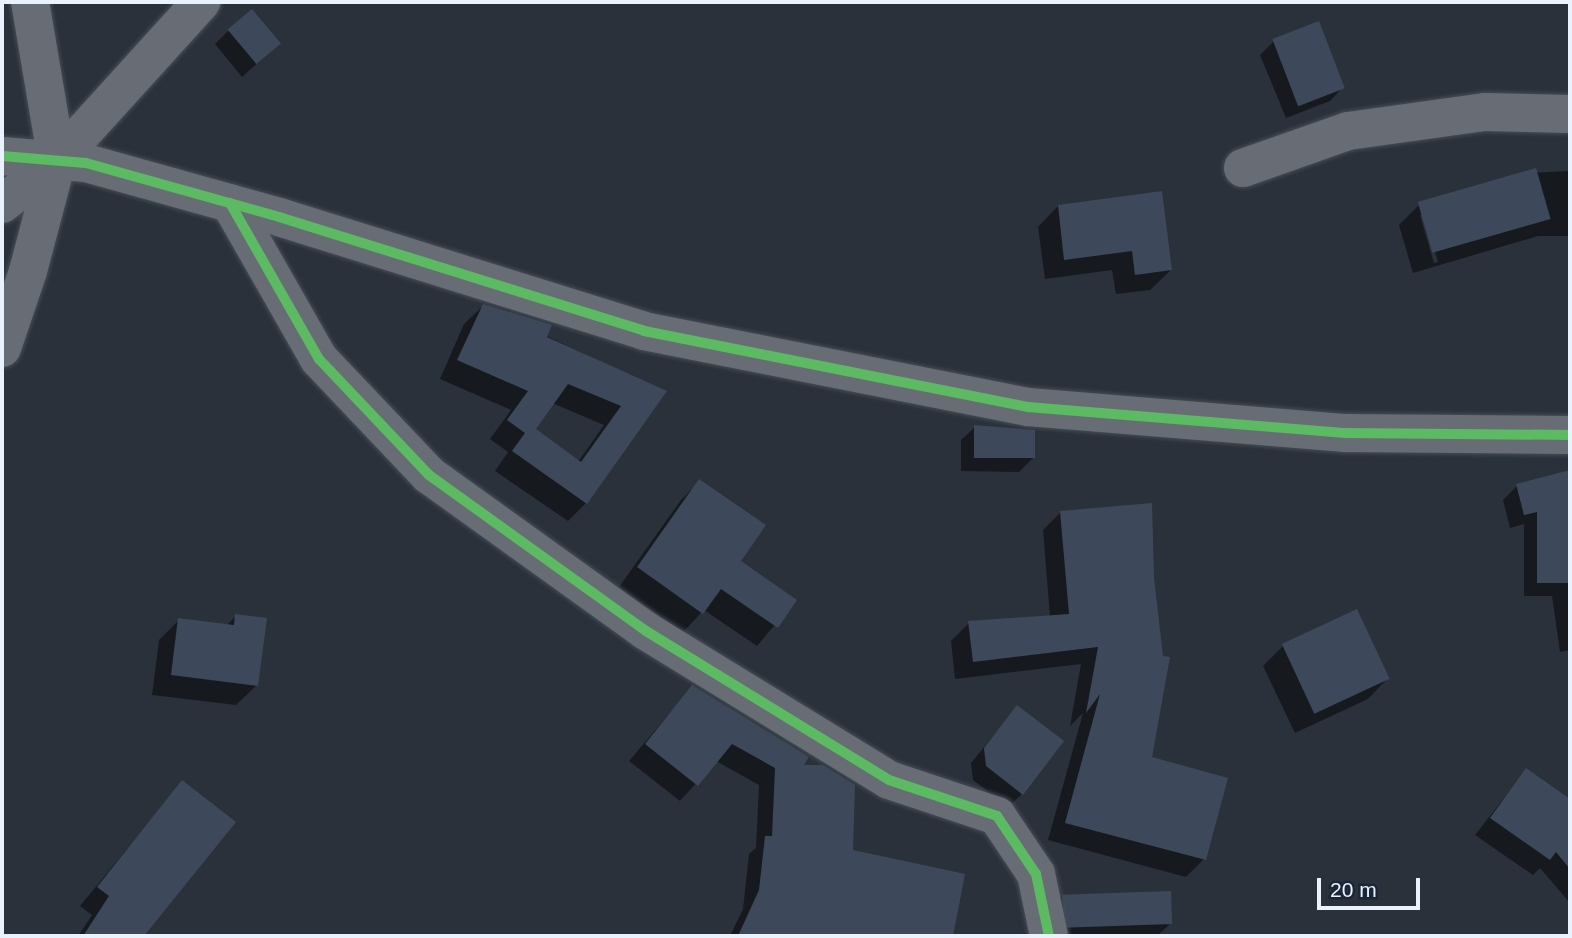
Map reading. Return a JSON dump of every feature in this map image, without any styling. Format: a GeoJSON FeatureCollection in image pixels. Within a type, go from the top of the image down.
{"type":"FeatureCollection","features":[{"type":"Feature","properties":{"kind":"street"},"geometry":{"type":"LineString","coordinates":[[2,348],[28,271],[57,161],[30,2]]}},
{"type":"Feature","properties":{"kind":"street"},"geometry":{"type":"LineString","coordinates":[[2,204],[57,161],[201,2]]}},
{"type":"Feature","properties":{"kind":"street"},"geometry":{"type":"LineString","coordinates":[[1243,168],[1348,131],[1485,112],[1570,114]]}},
{"type":"Feature","properties":{"kind":"street"},"geometry":{"type":"LineString","coordinates":[[2,156],[86,163],[230,203],[644,331],[1028,407],[1346,433],[1570,435]]}},
{"type":"Feature","properties":{"kind":"street"},"geometry":{"type":"LineString","coordinates":[[230,203],[319,359],[429,475],[646,631],[889,780],[997,816],[1037,874],[1049,936]]}},
{"type":"Feature","properties":{"kind":"building"},"geometry":{"type":"Polygon","coordinates":[[[252,9],[281,43],[256,64],[227,30],[252,9]]]}},
{"type":"Feature","properties":{"kind":"building"},"geometry":{"type":"Polygon","coordinates":[[[1319,21],[1345,88],[1298,106],[1272,39],[1319,21]]]}},
{"type":"Feature","properties":{"kind":"building"},"geometry":{"type":"Polygon","coordinates":[[[1536,168],[1551,219],[1432,253],[1418,202],[1536,168]]]}},
{"type":"Feature","properties":{"kind":"building"},"geometry":{"type":"Polygon","coordinates":[[[1162,191],[1172,270],[1135,275],[1132,251],[1064,260],[1058,205],[1162,191]]]}},
{"type":"Feature","properties":{"kind":"building"},"geometry":{"type":"Polygon","coordinates":[[[483,304],[552,325],[547,337],[667,391],[587,504],[512,451],[525,433],[507,420],[528,391],[457,360],[483,304]],[[568,384],[536,429],[581,462],[621,406],[568,384]]]}},
{"type":"Feature","properties":{"kind":"building"},"geometry":{"type":"Polygon","coordinates":[[[974,425],[1035,430],[1035,458],[974,458],[974,425]]]}},
{"type":"Feature","properties":{"kind":"building"},"geometry":{"type":"Polygon","coordinates":[[[1570,470],[1570,583],[1537,583],[1537,512],[1524,515],[1516,484],[1570,470]]]}},
{"type":"Feature","properties":{"kind":"building"},"geometry":{"type":"Polygon","coordinates":[[[699,479],[766,525],[741,561],[797,600],[778,628],[721,589],[703,614],[637,567],[699,479]]]}},
{"type":"Feature","properties":{"kind":"building"},"geometry":{"type":"Polygon","coordinates":[[[1152,503],[1154,578],[1163,656],[1170,657],[1152,757],[1228,778],[1206,860],[1065,823],[1100,694],[1086,713],[1098,647],[973,662],[968,621],[1069,614],[1060,511],[1152,503]]]}},
{"type":"Feature","properties":{"kind":"building"},"geometry":{"type":"Polygon","coordinates":[[[1357,609],[1390,679],[1314,714],[1282,644],[1357,609]]]}},
{"type":"Feature","properties":{"kind":"building"},"geometry":{"type":"Polygon","coordinates":[[[235,614],[267,618],[258,686],[171,675],[178,618],[234,625],[235,614]]]}},
{"type":"Feature","properties":{"kind":"building"},"geometry":{"type":"Polygon","coordinates":[[[692,685],[809,757],[804,765],[823,765],[855,785],[853,850],[965,874],[953,936],[738,936],[759,890],[765,836],[772,836],[775,768],[732,744],[698,786],[645,744],[692,685]]]}},
{"type":"Feature","properties":{"kind":"building"},"geometry":{"type":"Polygon","coordinates":[[[1017,705],[1064,741],[1023,795],[986,766],[984,748],[1017,705]]]}},
{"type":"Feature","properties":{"kind":"building"},"geometry":{"type":"Polygon","coordinates":[[[1526,768],[1570,799],[1570,869],[1556,852],[1550,860],[1490,818],[1526,768]]]}},
{"type":"Feature","properties":{"kind":"building"},"geometry":{"type":"Polygon","coordinates":[[[182,780],[236,822],[144,936],[83,936],[109,896],[97,887],[182,780]]]}},
{"type":"Feature","properties":{"kind":"building"},"geometry":{"type":"Polygon","coordinates":[[[1171,891],[1172,924],[1063,928],[1062,895],[1171,891]]]}},
{"type":"Feature","properties":{"kind":"cycle path"},"geometry":{"type":"LineString","coordinates":[[2,156],[86,163],[279,217],[644,331],[1028,407],[1346,433],[1570,435]]}},
{"type":"Feature","properties":{"kind":"cycle path"},"geometry":{"type":"LineString","coordinates":[[230,203],[319,359],[429,475],[646,631],[889,780],[997,816],[1036,874],[1049,936]]}}]}
